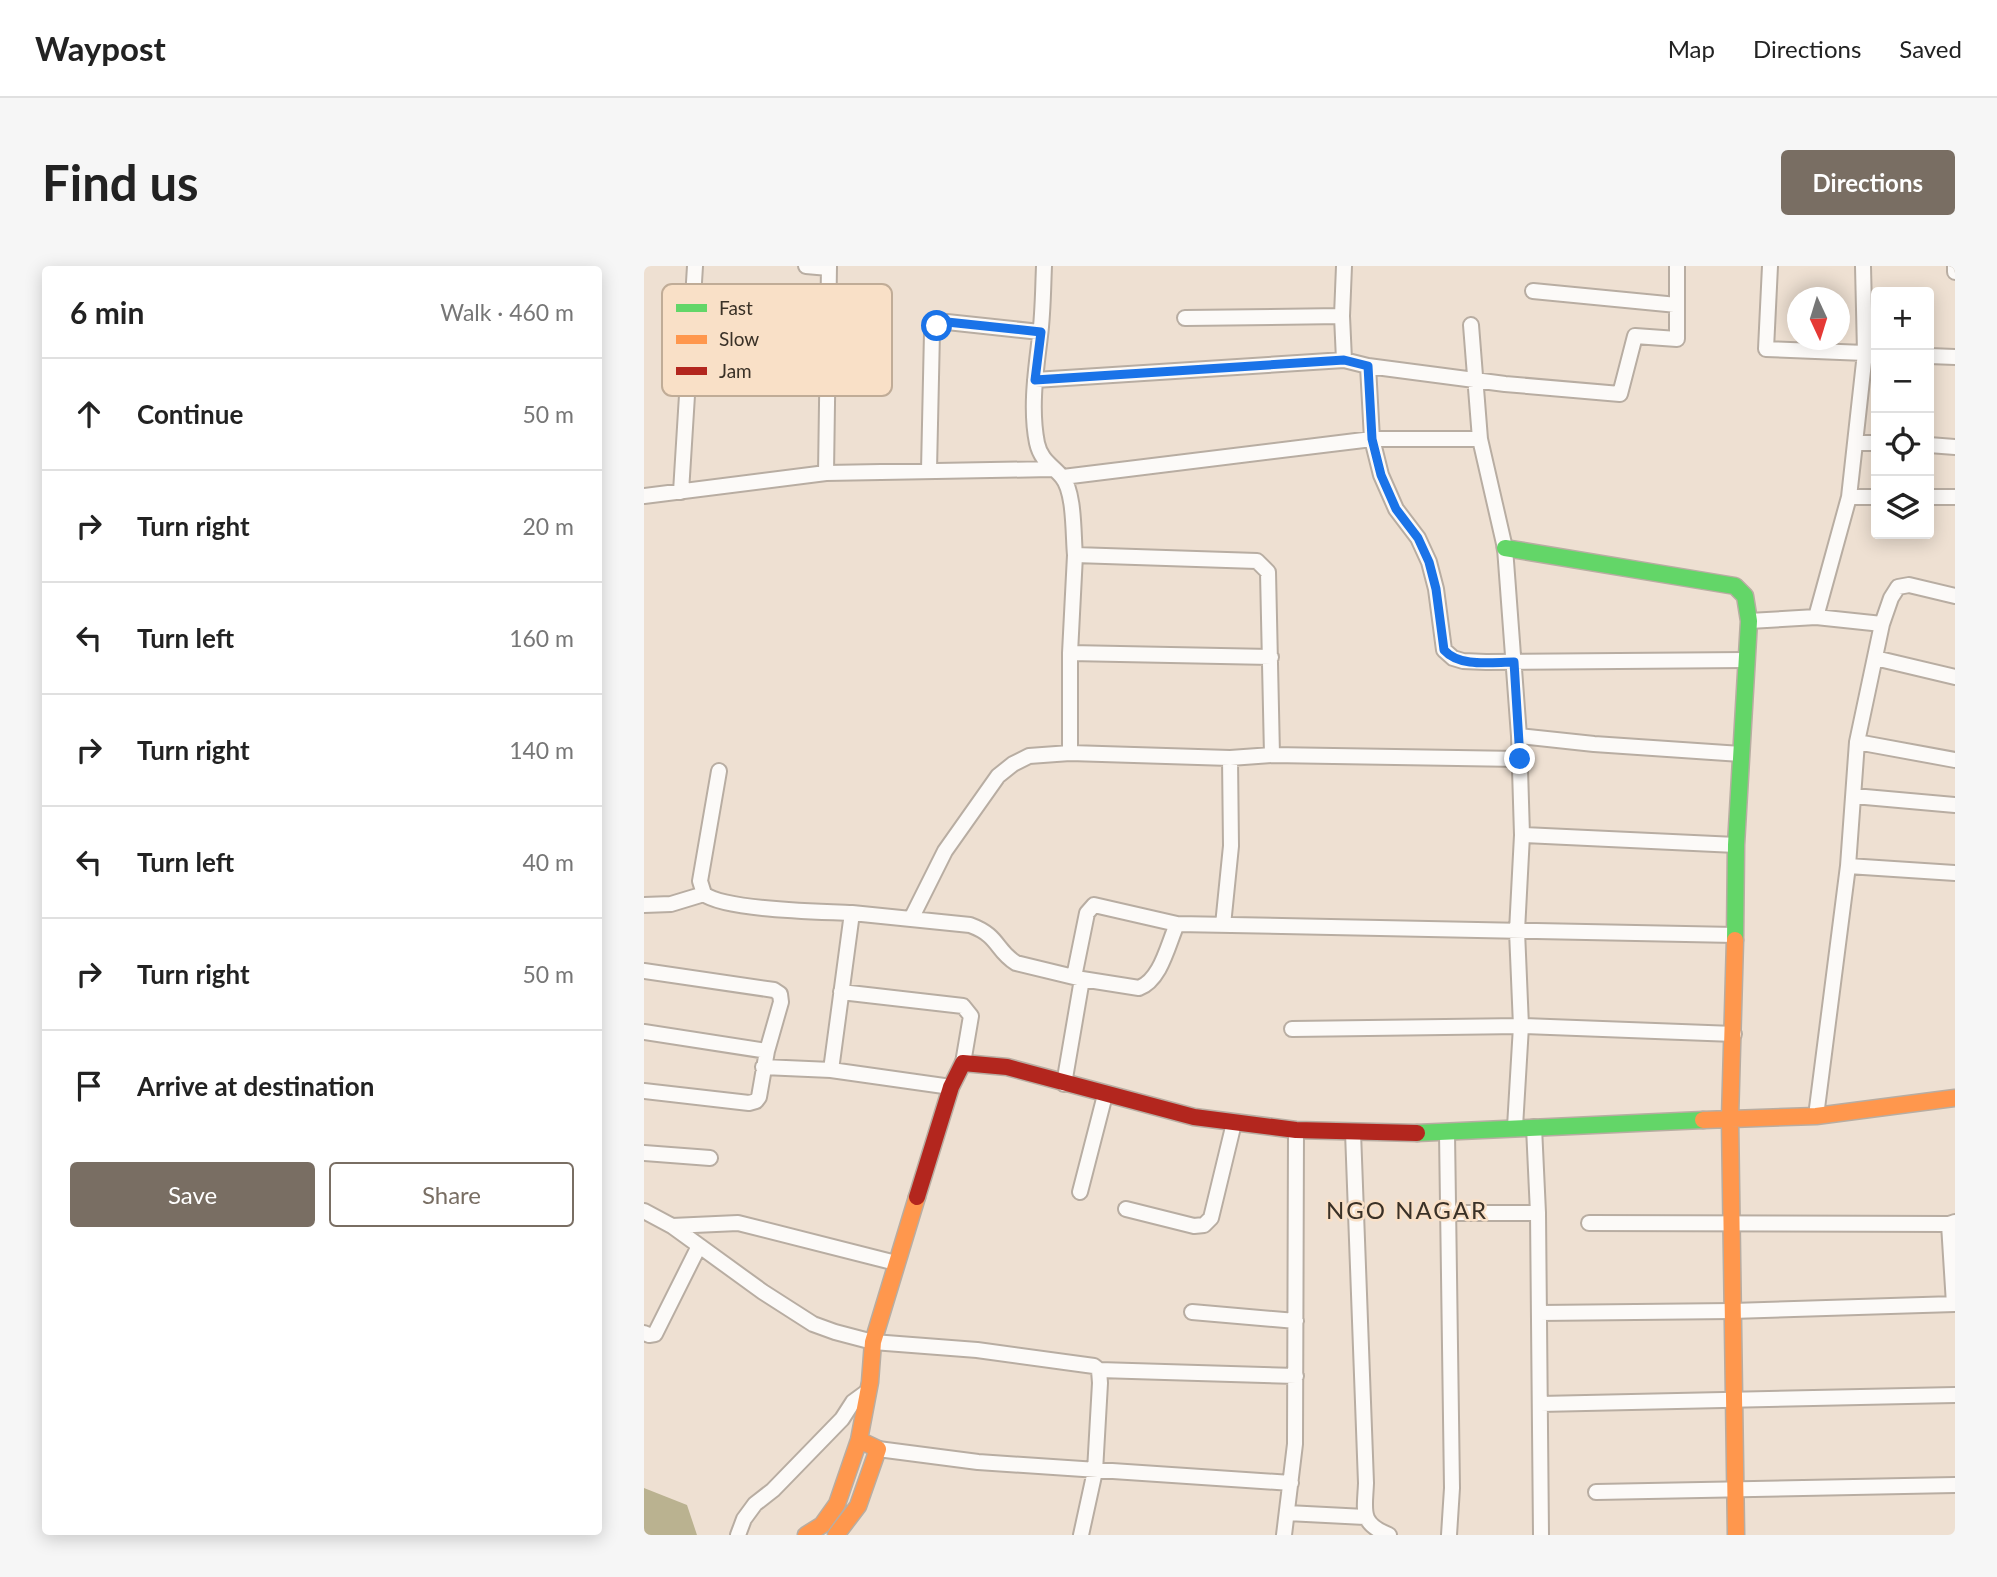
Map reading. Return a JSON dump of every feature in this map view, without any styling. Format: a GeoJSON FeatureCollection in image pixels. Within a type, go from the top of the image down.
{"type":"FeatureCollection","features":[{"type":"Feature","properties":{"kind":"street"},"geometry":{"type":"LineString","coordinates":[[694,284],[695,266]]}},
{"type":"Feature","properties":{"kind":"street"},"geometry":{"type":"LineString","coordinates":[[806,266],[829,267]]}},
{"type":"Feature","properties":{"kind":"street"},"geometry":{"type":"LineString","coordinates":[[1044,266],[1041,332],[1035,380],[1038,446],[1057,473],[1072,508],[1074,555],[1070,752]]}},
{"type":"Feature","properties":{"kind":"street"},"geometry":{"type":"LineString","coordinates":[[1344,266],[1344,360]]}},
{"type":"Feature","properties":{"kind":"street"},"geometry":{"type":"LineString","coordinates":[[1035,380],[1344,360],[1474,381],[1620,394],[1635,336],[1676,339],[1677,266]]}},
{"type":"Feature","properties":{"kind":"street"},"geometry":{"type":"LineString","coordinates":[[1770,266],[1766,349],[1870,353]]}},
{"type":"Feature","properties":{"kind":"street"},"geometry":{"type":"LineString","coordinates":[[1816,617],[1849,497],[1870,353],[1863,266]]}},
{"type":"Feature","properties":{"kind":"street"},"geometry":{"type":"LineString","coordinates":[[1955,266],[1955,272]]}},
{"type":"Feature","properties":{"kind":"street"},"geometry":{"type":"LineString","coordinates":[[1533,291],[1677,305]]}},
{"type":"Feature","properties":{"kind":"street"},"geometry":{"type":"LineString","coordinates":[[1185,318],[1342,316]]}},
{"type":"Feature","properties":{"kind":"street"},"geometry":{"type":"LineString","coordinates":[[929,470],[932,332],[937,326],[947,322],[1041,332]]}},
{"type":"Feature","properties":{"kind":"street"},"geometry":{"type":"LineString","coordinates":[[1471,325],[1480,439],[1505,548],[1519,736],[1522,835],[1517,931],[1521,1026],[1515,1127]]}},
{"type":"Feature","properties":{"kind":"street"},"geometry":{"type":"LineString","coordinates":[[1934,356],[1955,357]]}},
{"type":"Feature","properties":{"kind":"street"},"geometry":{"type":"LineString","coordinates":[[1368,366],[1372,439],[1381,475],[1396,509],[1418,538],[1429,562],[1436,589],[1444,650],[1453,658],[1463,661],[1514,662],[1746,660]]}},
{"type":"Feature","properties":{"kind":"street"},"geometry":{"type":"LineString","coordinates":[[681,492],[687,396]]}},
{"type":"Feature","properties":{"kind":"street"},"geometry":{"type":"LineString","coordinates":[[826,473],[827,396]]}},
{"type":"Feature","properties":{"kind":"street"},"geometry":{"type":"LineString","coordinates":[[644,496],[826,473],[929,470],[1057,473],[1372,439],[1480,439]]}},
{"type":"Feature","properties":{"kind":"street"},"geometry":{"type":"LineString","coordinates":[[1856,443],[1871,443]]}},
{"type":"Feature","properties":{"kind":"street"},"geometry":{"type":"LineString","coordinates":[[1934,446],[1955,447]]}},
{"type":"Feature","properties":{"kind":"street"},"geometry":{"type":"LineString","coordinates":[[1849,497],[1871,497]]}},
{"type":"Feature","properties":{"kind":"street"},"geometry":{"type":"LineString","coordinates":[[1934,497],[1955,497]]}},
{"type":"Feature","properties":{"kind":"street"},"geometry":{"type":"LineString","coordinates":[[1505,548],[1735,586],[1742,589],[1747,600],[1749,621],[1736,845],[1734,1034],[1730,1119],[1736,1535]]}},
{"type":"Feature","properties":{"kind":"street"},"geometry":{"type":"LineString","coordinates":[[1074,555],[1257,561],[1268,572],[1272,755]]}},
{"type":"Feature","properties":{"kind":"street"},"geometry":{"type":"LineString","coordinates":[[1816,1116],[1848,866],[1857,742],[1882,624],[1898,587],[1909,585],[1955,596]]}},
{"type":"Feature","properties":{"kind":"street"},"geometry":{"type":"LineString","coordinates":[[1749,621],[1816,617],[1882,624]]}},
{"type":"Feature","properties":{"kind":"street"},"geometry":{"type":"LineString","coordinates":[[1070,653],[1271,657]]}},
{"type":"Feature","properties":{"kind":"street"},"geometry":{"type":"LineString","coordinates":[[1875,658],[1955,677]]}},
{"type":"Feature","properties":{"kind":"street"},"geometry":{"type":"LineString","coordinates":[[1519,736],[1741,754]]}},
{"type":"Feature","properties":{"kind":"street"},"geometry":{"type":"LineString","coordinates":[[1857,742],[1955,760]]}},
{"type":"Feature","properties":{"kind":"street"},"geometry":{"type":"LineString","coordinates":[[911,919],[945,851],[998,776],[1029,756],[1070,752],[1230,758],[1272,755],[1520,759]]}},
{"type":"Feature","properties":{"kind":"street"},"geometry":{"type":"LineString","coordinates":[[1223,925],[1231,846],[1230,758]]}},
{"type":"Feature","properties":{"kind":"street"},"geometry":{"type":"LineString","coordinates":[[719,771],[700,881],[704,894],[719,902],[798,912],[852,913],[970,925],[995,939],[1007,958],[1016,963],[1078,978],[1139,988],[1148,985],[1177,924]]}},
{"type":"Feature","properties":{"kind":"street"},"geometry":{"type":"LineString","coordinates":[[1854,796],[1955,805]]}},
{"type":"Feature","properties":{"kind":"street"},"geometry":{"type":"LineString","coordinates":[[1522,835],[1736,845]]}},
{"type":"Feature","properties":{"kind":"street"},"geometry":{"type":"LineString","coordinates":[[1848,866],[1955,873]]}},
{"type":"Feature","properties":{"kind":"street"},"geometry":{"type":"LineString","coordinates":[[644,905],[671,904],[704,894]]}},
{"type":"Feature","properties":{"kind":"street"},"geometry":{"type":"LineString","coordinates":[[1064,1084],[1087,913],[1094,905],[1177,924],[1735,935]]}},
{"type":"Feature","properties":{"kind":"street"},"geometry":{"type":"LineString","coordinates":[[831,1070],[852,913]]}},
{"type":"Feature","properties":{"kind":"street"},"geometry":{"type":"LineString","coordinates":[[644,971],[774,990],[780,994],[781,1002],[756,1101],[749,1104],[644,1091]]}},
{"type":"Feature","properties":{"kind":"street"},"geometry":{"type":"LineString","coordinates":[[806,1535],[822,1525],[836,1504],[859,1440],[869,1391],[873,1342],[951,1087],[963,1063],[971,1016],[963,1006],[841,992]]}},
{"type":"Feature","properties":{"kind":"street"},"geometry":{"type":"LineString","coordinates":[[1293,1029],[1521,1026],[1734,1034]]}},
{"type":"Feature","properties":{"kind":"street"},"geometry":{"type":"LineString","coordinates":[[644,1032],[767,1051]]}},
{"type":"Feature","properties":{"kind":"street"},"geometry":{"type":"LineString","coordinates":[[963,1063],[1007,1068],[1194,1117],[1296,1130],[1447,1133],[1515,1127],[1816,1116],[1955,1098]]}},
{"type":"Feature","properties":{"kind":"street"},"geometry":{"type":"LineString","coordinates":[[763,1067],[831,1070],[951,1087]]}},
{"type":"Feature","properties":{"kind":"street"},"geometry":{"type":"LineString","coordinates":[[1080,1192],[1105,1095]]}},
{"type":"Feature","properties":{"kind":"street"},"geometry":{"type":"LineString","coordinates":[[1126,1209],[1194,1226],[1204,1225],[1211,1218],[1234,1123]]}},
{"type":"Feature","properties":{"kind":"street"},"geometry":{"type":"LineString","coordinates":[[1534,1127],[1538,1213],[1541,1535]]}},
{"type":"Feature","properties":{"kind":"street"},"geometry":{"type":"LineString","coordinates":[[1284,1535],[1292,1483],[1296,1376],[1296,1130]]}},
{"type":"Feature","properties":{"kind":"street"},"geometry":{"type":"LineString","coordinates":[[1353,1132],[1365,1517],[1370,1525],[1389,1535]]}},
{"type":"Feature","properties":{"kind":"street"},"geometry":{"type":"LineString","coordinates":[[1447,1133],[1452,1488],[1449,1535]]}},
{"type":"Feature","properties":{"kind":"street"},"geometry":{"type":"LineString","coordinates":[[644,1153],[710,1158]]}},
{"type":"Feature","properties":{"kind":"street"},"geometry":{"type":"LineString","coordinates":[[644,1211],[672,1226],[763,1292],[813,1324],[873,1342],[1087,1364],[1099,1370],[1296,1376]]}},
{"type":"Feature","properties":{"kind":"street"},"geometry":{"type":"LineString","coordinates":[[1447,1213],[1538,1213]]}},
{"type":"Feature","properties":{"kind":"street"},"geometry":{"type":"LineString","coordinates":[[672,1226],[738,1223],[896,1263]]}},
{"type":"Feature","properties":{"kind":"street"},"geometry":{"type":"LineString","coordinates":[[1539,1312],[1732,1311],[1954,1304],[1952,1223],[1589,1223]]}},
{"type":"Feature","properties":{"kind":"street"},"geometry":{"type":"LineString","coordinates":[[644,1333],[654,1334],[699,1246]]}},
{"type":"Feature","properties":{"kind":"street"},"geometry":{"type":"LineString","coordinates":[[1192,1312],[1296,1321]]}},
{"type":"Feature","properties":{"kind":"street"},"geometry":{"type":"LineString","coordinates":[[1081,1535],[1095,1471],[1099,1370]]}},
{"type":"Feature","properties":{"kind":"street"},"geometry":{"type":"LineString","coordinates":[[738,1535],[755,1504],[773,1490],[833,1428],[853,1402],[869,1391]]}},
{"type":"Feature","properties":{"kind":"street"},"geometry":{"type":"LineString","coordinates":[[1539,1404],[1955,1395]]}},
{"type":"Feature","properties":{"kind":"street"},"geometry":{"type":"LineString","coordinates":[[859,1440],[878,1449],[978,1462],[1292,1483]]}},
{"type":"Feature","properties":{"kind":"street"},"geometry":{"type":"LineString","coordinates":[[836,1535],[844,1528],[864,1495],[878,1449]]}},
{"type":"Feature","properties":{"kind":"street"},"geometry":{"type":"LineString","coordinates":[[1596,1492],[1955,1485]]}},
{"type":"Feature","properties":{"kind":"street"},"geometry":{"type":"LineString","coordinates":[[1287,1513],[1365,1517]]}},
{"type":"Feature","properties":{"kind":"shaded area"},"geometry":{"type":"Polygon","coordinates":[[[644,1488],[687,1505],[697,1535],[644,1535],[644,1488]]]}},
{"type":"Feature","properties":{"kind":"traffic: fast"},"geometry":{"type":"LineString","coordinates":[[1505,548],[1735,586],[1745,596],[1749,621],[1736,845],[1735,940]]}},
{"type":"Feature","properties":{"kind":"traffic: fast"},"geometry":{"type":"LineString","coordinates":[[1417,1133],[1703,1120]]}},
{"type":"Feature","properties":{"kind":"traffic: slow"},"geometry":{"type":"LineString","coordinates":[[1735,940],[1730,1119],[1736,1535]]}},
{"type":"Feature","properties":{"kind":"traffic: slow"},"geometry":{"type":"LineString","coordinates":[[1703,1120],[1816,1116],[1955,1098]]}},
{"type":"Feature","properties":{"kind":"traffic: slow"},"geometry":{"type":"LineString","coordinates":[[806,1535],[822,1525],[837,1504],[859,1440],[870,1382],[873,1342],[917,1197]]}},
{"type":"Feature","properties":{"kind":"traffic: slow"},"geometry":{"type":"LineString","coordinates":[[836,1535],[858,1506],[878,1449],[859,1440]]}},
{"type":"Feature","properties":{"kind":"traffic: jam"},"geometry":{"type":"LineString","coordinates":[[917,1197],[951,1087],[963,1063],[1007,1067],[1194,1117],[1296,1130],[1417,1133]]}},
{"type":"Feature","properties":{"kind":"district","name":"NGO NAGAR"},"geometry":{"type":"Point","coordinates":[1407,1209]}},
{"type":"Feature","properties":{"kind":"route"},"geometry":{"type":"LineString","coordinates":[[937,326],[947,322],[1041,332],[1035,380],[1344,360],[1368,366],[1372,439],[1381,475],[1396,509],[1418,538],[1429,562],[1436,589],[1444,650],[1453,658],[1463,661],[1514,662],[1520,759]]}}]}
